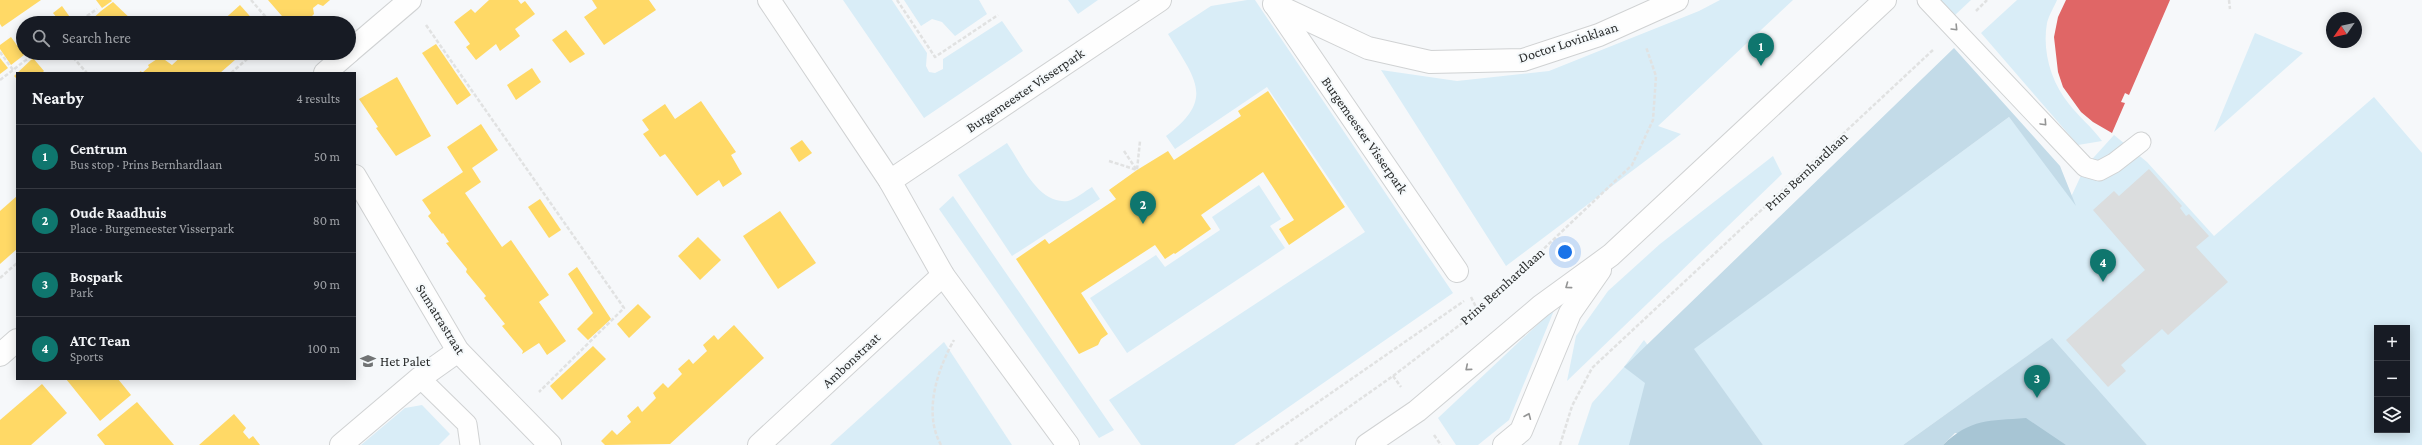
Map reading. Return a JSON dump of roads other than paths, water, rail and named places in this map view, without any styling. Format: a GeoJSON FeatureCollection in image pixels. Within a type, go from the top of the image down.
{"type":"FeatureCollection","features":[{"type":"Feature","properties":{"kind":"street"},"geometry":{"type":"LineString","coordinates":[[356,47],[410,0]]}},
{"type":"Feature","properties":{"kind":"street"},"geometry":{"type":"LineString","coordinates":[[769,0],[890,181],[943,275],[1068,445]]}},
{"type":"Feature","properties":{"kind":"street","name":"Burgemeester Visserpark"},"geometry":{"type":"LineString","coordinates":[[890,181],[1160,0]]}},
{"type":"Feature","properties":{"kind":"street","name":"Doctor Lovinklaan"},"geometry":{"type":"LineString","coordinates":[[1273,2],[1368,48],[1430,62],[1523,60],[1599,35],[1677,0]]}},
{"type":"Feature","properties":{"kind":"street"},"geometry":{"type":"LineString","coordinates":[[1367,445],[1417,411],[1541,306],[1611,255],[1885,0]]}},
{"type":"Feature","properties":{"kind":"street","name":"Burgemeester Visserpark"},"geometry":{"type":"LineString","coordinates":[[1273,2],[1457,271]]}},
{"type":"Feature","properties":{"kind":"street"},"geometry":{"type":"LineString","coordinates":[[326,72],[341,60]]}},
{"type":"Feature","properties":{"kind":"street","name":"Sumatrastraat"},"geometry":{"type":"LineString","coordinates":[[356,178],[458,350],[550,445]]}},
{"type":"Feature","properties":{"kind":"street"},"geometry":{"type":"LineString","coordinates":[[1504,445],[1522,432],[1570,313],[1611,255]]}},
{"type":"Feature","properties":{"kind":"street","name":"Ambonstraat"},"geometry":{"type":"LineString","coordinates":[[759,445],[943,275]]}},
{"type":"Feature","properties":{"kind":"street"},"geometry":{"type":"LineString","coordinates":[[0,355],[16,341]]}},
{"type":"Feature","properties":{"kind":"street"},"geometry":{"type":"LineString","coordinates":[[341,445],[420,378],[458,350]]}},
{"type":"Feature","properties":{"kind":"lane"},"geometry":{"type":"LineString","coordinates":[[1928,0],[2085,167],[2099,170],[2114,163],[2141,142]]}},
{"type":"Feature","properties":{"kind":"lane"},"geometry":{"type":"LineString","coordinates":[[420,378],[467,424],[470,445]]}},
{"type":"Feature","properties":{"kind":"place","name":"Centrum"},"geometry":{"type":"Point","coordinates":[1761,66]}},
{"type":"Feature","properties":{"kind":"place","name":"Oude Raadhuis"},"geometry":{"type":"Point","coordinates":[1143,224]}},
{"type":"Feature","properties":{"kind":"place","name":"ATC Tean"},"geometry":{"type":"Point","coordinates":[2103,282]}},
{"type":"Feature","properties":{"kind":"place","name":"Het Palet"},"geometry":{"type":"Point","coordinates":[368,361]}},
{"type":"Feature","properties":{"kind":"place","name":"Bospark"},"geometry":{"type":"Point","coordinates":[2037,398]}}]}
